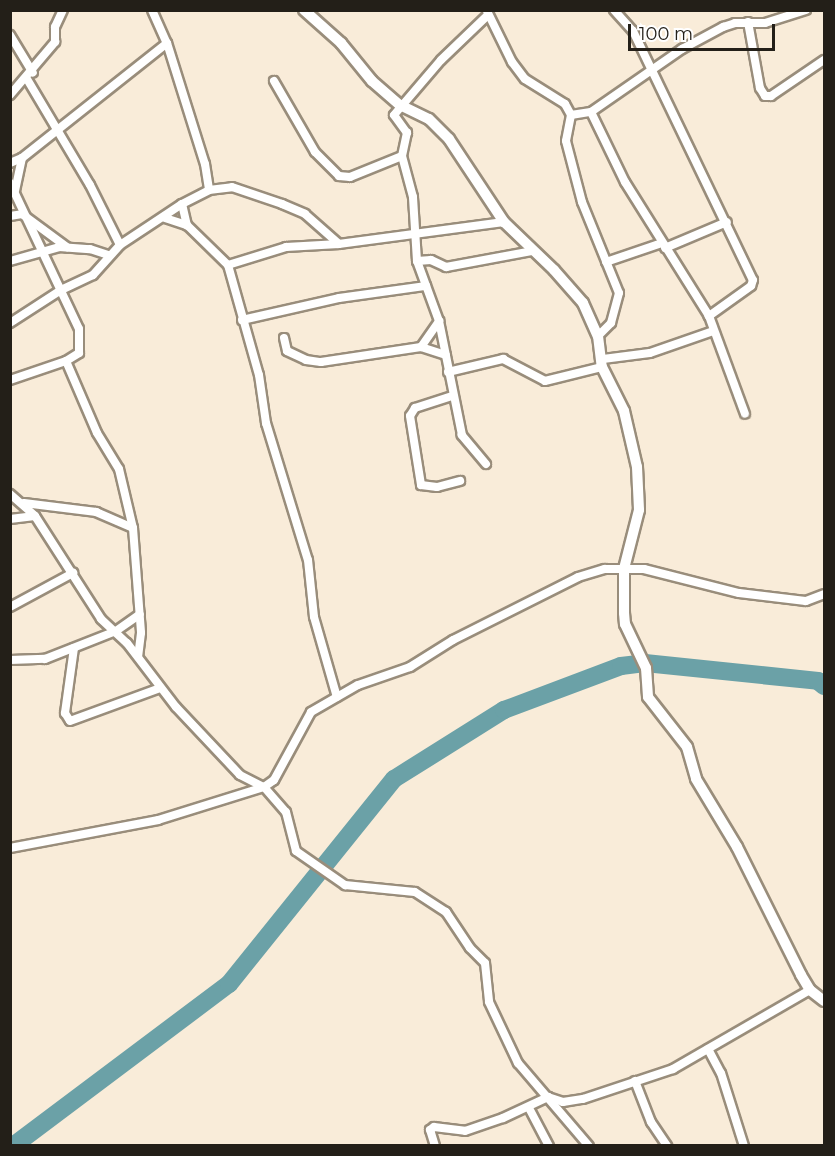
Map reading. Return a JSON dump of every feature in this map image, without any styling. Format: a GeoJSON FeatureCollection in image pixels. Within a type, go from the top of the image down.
{"type":"FeatureCollection","features":[{"type":"Feature","properties":{"kind":"street"},"geometry":{"type":"LineString","coordinates":[[10,95],[30,76],[55,42],[55,27],[63,10]]}},
{"type":"Feature","properties":{"kind":"street"},"geometry":{"type":"LineString","coordinates":[[152,10],[167,43],[205,164],[209,190]]}},
{"type":"Feature","properties":{"kind":"street"},"geometry":{"type":"LineString","coordinates":[[614,10],[633,32],[650,72],[727,222],[753,280],[751,286],[709,316]]}},
{"type":"Feature","properties":{"kind":"street"},"geometry":{"type":"LineString","coordinates":[[571,115],[591,112],[705,35],[748,22],[765,23],[806,10]]}},
{"type":"Feature","properties":{"kind":"street"},"geometry":{"type":"LineString","coordinates":[[308,12],[400,105],[429,119],[449,139],[504,222],[572,288],[598,336],[603,363],[624,411],[640,491],[624,569],[625,624],[645,664],[648,697],[687,747],[696,779],[738,847],[810,990],[824,1000]]}},
{"type":"Feature","properties":{"kind":"street"},"geometry":{"type":"LineString","coordinates":[[486,464],[465,441],[452,396],[439,321],[417,261],[413,197],[402,156],[407,133],[394,115],[400,105],[487,13],[525,79],[565,104],[571,115],[566,141],[582,202],[606,262],[618,302],[608,330],[598,336]]}},
{"type":"Feature","properties":{"kind":"street"},"geometry":{"type":"LineString","coordinates":[[748,22],[760,88],[765,96],[771,96],[825,60]]}},
{"type":"Feature","properties":{"kind":"street"},"geometry":{"type":"LineString","coordinates":[[10,35],[57,130],[96,195],[120,245]]}},
{"type":"Feature","properties":{"kind":"street"},"geometry":{"type":"LineString","coordinates":[[10,163],[22,158],[167,43]]}},
{"type":"Feature","properties":{"kind":"street"},"geometry":{"type":"LineString","coordinates":[[274,81],[315,152],[339,176],[350,177],[402,156]]}},
{"type":"Feature","properties":{"kind":"street"},"geometry":{"type":"LineString","coordinates":[[591,112],[625,182],[709,316],[713,331],[730,367],[745,414]]}},
{"type":"Feature","properties":{"kind":"street"},"geometry":{"type":"LineString","coordinates":[[10,380],[66,361],[79,353],[81,341],[61,290],[22,214],[13,187],[22,158]]}},
{"type":"Feature","properties":{"kind":"street"},"geometry":{"type":"LineString","coordinates":[[10,323],[61,290],[93,275],[120,245],[165,218],[182,204],[209,190],[232,187],[282,204],[305,214],[339,244]]}},
{"type":"Feature","properties":{"kind":"street"},"geometry":{"type":"LineString","coordinates":[[182,204],[187,225]]}},
{"type":"Feature","properties":{"kind":"street"},"geometry":{"type":"LineString","coordinates":[[10,216],[22,214],[67,247]]}},
{"type":"Feature","properties":{"kind":"street"},"geometry":{"type":"LineString","coordinates":[[165,218],[187,225],[228,265],[259,375],[266,423],[308,560],[314,617],[337,697]]}},
{"type":"Feature","properties":{"kind":"street"},"geometry":{"type":"LineString","coordinates":[[228,265],[286,247],[414,236],[504,222]]}},
{"type":"Feature","properties":{"kind":"street"},"geometry":{"type":"LineString","coordinates":[[606,262],[664,246],[727,222]]}},
{"type":"Feature","properties":{"kind":"street"},"geometry":{"type":"LineString","coordinates":[[10,261],[40,251],[67,247],[109,255]]}},
{"type":"Feature","properties":{"kind":"street"},"geometry":{"type":"LineString","coordinates":[[417,261],[430,260],[446,267],[532,251]]}},
{"type":"Feature","properties":{"kind":"street"},"geometry":{"type":"LineString","coordinates":[[242,320],[339,298],[426,286]]}},
{"type":"Feature","properties":{"kind":"street"},"geometry":{"type":"LineString","coordinates":[[421,347],[439,321]]}},
{"type":"Feature","properties":{"kind":"street"},"geometry":{"type":"LineString","coordinates":[[448,372],[503,359],[545,381],[603,363],[650,353],[713,331]]}},
{"type":"Feature","properties":{"kind":"street"},"geometry":{"type":"LineString","coordinates":[[284,338],[287,351],[316,362],[421,347],[446,355]]}},
{"type":"Feature","properties":{"kind":"street"},"geometry":{"type":"LineString","coordinates":[[66,361],[97,433],[115,458],[133,528],[140,614],[138,656]]}},
{"type":"Feature","properties":{"kind":"street"},"geometry":{"type":"LineString","coordinates":[[452,396],[415,408],[410,416],[421,485],[437,487],[460,481]]}},
{"type":"Feature","properties":{"kind":"street"},"geometry":{"type":"LineString","coordinates":[[10,494],[24,503],[35,516],[53,549],[73,573],[101,619],[116,631],[138,656],[160,687],[240,775],[264,787],[286,812],[296,851],[332,879],[345,885],[416,892],[446,912],[470,948],[484,963],[489,1002],[518,1063],[589,1146]]}},
{"type":"Feature","properties":{"kind":"street"},"geometry":{"type":"LineString","coordinates":[[24,503],[96,512],[133,528]]}},
{"type":"Feature","properties":{"kind":"street"},"geometry":{"type":"LineString","coordinates":[[10,519],[35,516]]}},
{"type":"Feature","properties":{"kind":"street"},"geometry":{"type":"LineString","coordinates":[[10,848],[158,820],[264,787],[274,780],[311,712],[337,697],[410,667],[562,582],[605,569],[624,569],[662,572],[704,586],[799,601],[812,600],[825,594]]}},
{"type":"Feature","properties":{"kind":"street"},"geometry":{"type":"LineString","coordinates":[[10,607],[73,573]]}},
{"type":"Feature","properties":{"kind":"street"},"geometry":{"type":"LineString","coordinates":[[10,660],[45,659],[116,631],[140,614]]}},
{"type":"Feature","properties":{"kind":"street"},"geometry":{"type":"LineString","coordinates":[[74,648],[65,713],[70,721],[160,687]]}},
{"type":"Feature","properties":{"kind":"street"},"geometry":{"type":"LineString","coordinates":[[435,1146],[430,1130],[434,1127],[465,1131],[528,1108],[548,1097],[563,1102],[583,1099],[673,1069],[810,990]]}},
{"type":"Feature","properties":{"kind":"street"},"geometry":{"type":"LineString","coordinates":[[708,1049],[721,1073],[744,1146]]}},
{"type":"Feature","properties":{"kind":"street"},"geometry":{"type":"LineString","coordinates":[[635,1081],[651,1122],[667,1146]]}},
{"type":"Feature","properties":{"kind":"street"},"geometry":{"type":"LineString","coordinates":[[528,1108],[549,1146]]}},
{"type":"Feature","properties":{"kind":"waterway"},"geometry":{"type":"LineString","coordinates":[[13,1146],[229,984],[394,779],[504,710],[621,666],[645,663],[818,681],[824,686]]}}]}
